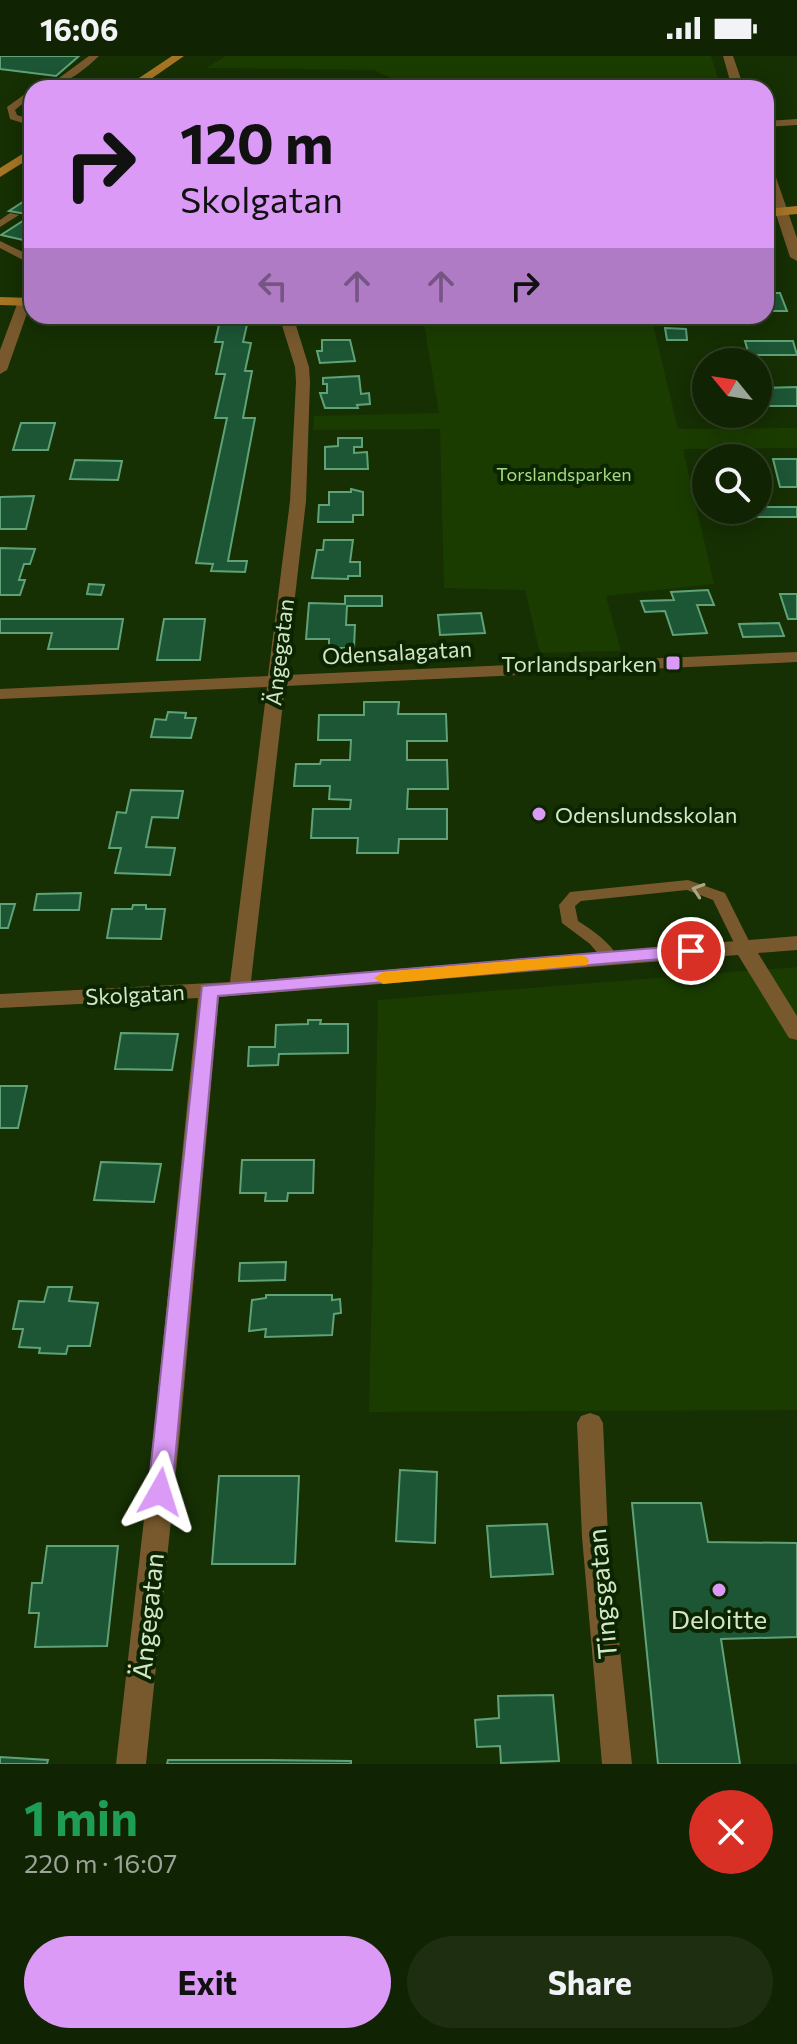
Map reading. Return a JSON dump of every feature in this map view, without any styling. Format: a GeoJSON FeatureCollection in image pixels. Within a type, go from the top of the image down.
{"type":"FeatureCollection","features":[{"type":"Feature","properties":{"kind":"main road"},"geometry":{"type":"LineString","coordinates":[[142,80],[179,56]]}},
{"type":"Feature","properties":{"kind":"main road"},"geometry":{"type":"LineString","coordinates":[[0,173],[24,157]]}},
{"type":"Feature","properties":{"kind":"main road"},"geometry":{"type":"LineString","coordinates":[[774,212],[797,210]]}},
{"type":"Feature","properties":{"kind":"main road"},"geometry":{"type":"LineString","coordinates":[[0,301],[24,302]]}},
{"type":"Feature","properties":{"kind":"street"},"geometry":{"type":"LineString","coordinates":[[728,56],[736,80]]}},
{"type":"Feature","properties":{"kind":"street"},"geometry":{"type":"LineString","coordinates":[[774,123],[797,122]]}},
{"type":"Feature","properties":{"kind":"street"},"geometry":{"type":"LineString","coordinates":[[774,189],[797,257]]}},
{"type":"Feature","properties":{"kind":"street"},"geometry":{"type":"LineString","coordinates":[[0,370],[24,312]]}},
{"type":"Feature","properties":{"kind":"street","name":"Ängegatan"},"geometry":{"type":"LineString","coordinates":[[240,989],[298,501],[303,415],[302,367],[289,324]]}},
{"type":"Feature","properties":{"kind":"street","name":"Odensalagatan"},"geometry":{"type":"LineString","coordinates":[[0,694],[797,657]]}},
{"type":"Feature","properties":{"kind":"street","name":"Skolgatan"},"geometry":{"type":"LineString","coordinates":[[0,1001],[240,989],[797,943]]}},
{"type":"Feature","properties":{"kind":"street"},"geometry":{"type":"LineString","coordinates":[[744,947],[797,1033]]}},
{"type":"Feature","properties":{"kind":"street","name":"Ängegatan"},"geometry":{"type":"LineString","coordinates":[[131,1764],[167,1432],[209,990]]}},
{"type":"Feature","properties":{"kind":"street","name":"Tingsgatan"},"geometry":{"type":"LineString","coordinates":[[590,1423],[595,1537],[617,1764]]}},
{"type":"Feature","properties":{"kind":"lane"},"geometry":{"type":"LineString","coordinates":[[58,80],[95,56]]}},
{"type":"Feature","properties":{"kind":"lane"},"geometry":{"type":"LineString","coordinates":[[24,98],[10,109],[13,117],[24,120]]}},
{"type":"Feature","properties":{"kind":"lane"},"geometry":{"type":"LineString","coordinates":[[0,224],[14,215]]}},
{"type":"Feature","properties":{"kind":"lane"},"geometry":{"type":"LineString","coordinates":[[0,244],[24,256]]}},
{"type":"Feature","properties":{"kind":"lane"},"geometry":{"type":"LineString","coordinates":[[611,958],[596,940],[570,923],[567,905],[576,896],[688,885],[719,897],[744,947]]}},
{"type":"Feature","properties":{"kind":"green space"},"geometry":{"type":"Polygon","coordinates":[[[226,56],[711,56],[718,80],[395,80],[374,70],[206,68],[226,56]]]}},
{"type":"Feature","properties":{"kind":"green space","name":"Torslandsparken"},"geometry":{"type":"Polygon","coordinates":[[[424,324],[653,324],[678,429],[797,428],[797,448],[772,448],[772,444],[692,444],[692,449],[683,449],[692,488],[692,524],[700,524],[714,584],[606,596],[621,651],[540,653],[525,590],[444,588],[440,429],[313,430],[314,416],[439,413],[424,324]]]}},
{"type":"Feature","properties":{"kind":"green space"},"geometry":{"type":"Polygon","coordinates":[[[797,967],[797,1410],[369,1412],[378,1000],[797,967]]]}},
{"type":"Feature","properties":{"kind":"building"},"geometry":{"type":"Polygon","coordinates":[[[0,56],[79,56],[56,76],[0,69],[0,56]]]}},
{"type":"Feature","properties":{"kind":"building"},"geometry":{"type":"Polygon","coordinates":[[[24,201],[24,214],[9,211],[24,201]]]}},
{"type":"Feature","properties":{"kind":"building"},"geometry":{"type":"Polygon","coordinates":[[[24,220],[24,240],[1,235],[24,220]]]}},
{"type":"Feature","properties":{"kind":"building"},"geometry":{"type":"Polygon","coordinates":[[[774,293],[780,293],[787,311],[774,311],[774,293]]]}},
{"type":"Feature","properties":{"kind":"building"},"geometry":{"type":"Polygon","coordinates":[[[219,324],[247,324],[243,342],[251,343],[245,371],[252,371],[243,418],[255,418],[228,561],[247,561],[245,572],[211,571],[213,564],[196,563],[227,418],[215,418],[225,374],[216,374],[223,342],[215,342],[219,324]]]}},
{"type":"Feature","properties":{"kind":"building"},"geometry":{"type":"Polygon","coordinates":[[[665,328],[686,329],[687,340],[667,340],[665,328]]]}},
{"type":"Feature","properties":{"kind":"building"},"geometry":{"type":"Polygon","coordinates":[[[322,340],[350,340],[355,361],[320,363],[317,351],[322,351],[322,340]]]}},
{"type":"Feature","properties":{"kind":"building"},"geometry":{"type":"Polygon","coordinates":[[[745,341],[793,341],[797,355],[772,355],[772,348],[747,348],[745,341]]]}},
{"type":"Feature","properties":{"kind":"building"},"geometry":{"type":"Polygon","coordinates":[[[359,376],[361,394],[369,393],[370,404],[357,405],[358,408],[325,408],[320,393],[327,393],[323,378],[359,376]]]}},
{"type":"Feature","properties":{"kind":"building"},"geometry":{"type":"Polygon","coordinates":[[[797,387],[797,406],[772,406],[772,388],[797,387]]]}},
{"type":"Feature","properties":{"kind":"building"},"geometry":{"type":"Polygon","coordinates":[[[21,423],[55,423],[48,450],[13,450],[21,423]]]}},
{"type":"Feature","properties":{"kind":"building"},"geometry":{"type":"Polygon","coordinates":[[[338,438],[362,438],[362,447],[354,447],[354,453],[367,452],[368,469],[325,469],[325,447],[338,446],[338,438]]]}},
{"type":"Feature","properties":{"kind":"building"},"geometry":{"type":"Polygon","coordinates":[[[773,459],[797,459],[797,487],[780,487],[773,459]]]}},
{"type":"Feature","properties":{"kind":"building"},"geometry":{"type":"Polygon","coordinates":[[[75,460],[122,461],[118,480],[70,479],[75,460]]]}},
{"type":"Feature","properties":{"kind":"building"},"geometry":{"type":"Polygon","coordinates":[[[351,489],[363,492],[363,515],[353,515],[353,522],[318,522],[319,505],[329,505],[329,492],[351,492],[351,489]]]}},
{"type":"Feature","properties":{"kind":"building"},"geometry":{"type":"Polygon","coordinates":[[[34,496],[26,529],[0,529],[0,497],[34,496]]]}},
{"type":"Feature","properties":{"kind":"building"},"geometry":{"type":"Polygon","coordinates":[[[772,507],[797,507],[797,517],[772,517],[772,507]]]}},
{"type":"Feature","properties":{"kind":"building"},"geometry":{"type":"Polygon","coordinates":[[[324,540],[353,540],[350,562],[360,562],[360,576],[348,576],[348,579],[312,578],[317,550],[323,550],[324,540]]]}},
{"type":"Feature","properties":{"kind":"building"},"geometry":{"type":"Polygon","coordinates":[[[0,548],[35,549],[30,564],[24,564],[19,580],[25,580],[20,595],[0,595],[0,548]]]}},
{"type":"Feature","properties":{"kind":"building"},"geometry":{"type":"Polygon","coordinates":[[[89,584],[104,585],[101,595],[87,594],[89,584]]]}},
{"type":"Feature","properties":{"kind":"building"},"geometry":{"type":"Polygon","coordinates":[[[708,590],[714,605],[697,605],[707,633],[673,635],[665,611],[645,612],[641,601],[674,600],[671,592],[708,590]]]}},
{"type":"Feature","properties":{"kind":"building"},"geometry":{"type":"Polygon","coordinates":[[[780,594],[797,594],[797,619],[788,619],[780,594]]]}},
{"type":"Feature","properties":{"kind":"building"},"geometry":{"type":"Polygon","coordinates":[[[345,596],[382,596],[382,606],[347,606],[346,625],[355,625],[354,648],[329,648],[329,639],[306,639],[309,603],[345,604],[345,596]]]}},
{"type":"Feature","properties":{"kind":"building"},"geometry":{"type":"Polygon","coordinates":[[[481,613],[485,633],[440,635],[438,615],[481,613]]]}},
{"type":"Feature","properties":{"kind":"building"},"geometry":{"type":"Polygon","coordinates":[[[0,619],[123,619],[118,649],[48,649],[52,633],[0,633],[0,619]]]}},
{"type":"Feature","properties":{"kind":"building"},"geometry":{"type":"Polygon","coordinates":[[[164,619],[205,619],[200,660],[157,660],[164,619]]]}},
{"type":"Feature","properties":{"kind":"building"},"geometry":{"type":"Polygon","coordinates":[[[779,623],[784,636],[743,637],[739,624],[779,623]]]}},
{"type":"Feature","properties":{"kind":"building"},"geometry":{"type":"Polygon","coordinates":[[[364,702],[399,702],[398,714],[446,714],[447,741],[407,741],[407,760],[447,760],[448,789],[408,789],[407,809],[447,809],[447,839],[399,839],[398,853],[357,853],[358,838],[311,838],[313,809],[350,809],[351,800],[329,799],[330,786],[294,786],[296,764],[350,760],[351,740],[318,740],[319,715],[364,715],[364,702]]]}},
{"type":"Feature","properties":{"kind":"building"},"geometry":{"type":"Polygon","coordinates":[[[168,712],[186,713],[185,718],[196,718],[191,738],[151,737],[155,719],[166,720],[168,712]]]}},
{"type":"Feature","properties":{"kind":"building"},"geometry":{"type":"Polygon","coordinates":[[[131,790],[183,791],[178,818],[152,817],[146,847],[175,848],[170,875],[115,873],[121,848],[109,848],[117,812],[126,813],[131,790]]]}},
{"type":"Feature","properties":{"kind":"building"},"geometry":{"type":"Polygon","coordinates":[[[81,893],[79,910],[34,910],[37,894],[81,893]]]}},
{"type":"Feature","properties":{"kind":"building"},"geometry":{"type":"Polygon","coordinates":[[[0,904],[15,904],[8,928],[0,928],[0,904]]]}},
{"type":"Feature","properties":{"kind":"building"},"geometry":{"type":"Polygon","coordinates":[[[133,905],[165,909],[161,939],[107,938],[112,909],[132,909],[133,905]]]}},
{"type":"Feature","properties":{"kind":"building"},"geometry":{"type":"Polygon","coordinates":[[[308,1020],[321,1020],[320,1024],[348,1024],[348,1053],[279,1054],[278,1065],[248,1066],[249,1047],[275,1047],[276,1025],[308,1024],[308,1020]]]}},
{"type":"Feature","properties":{"kind":"building"},"geometry":{"type":"Polygon","coordinates":[[[121,1033],[178,1034],[172,1070],[115,1069],[121,1033]]]}},
{"type":"Feature","properties":{"kind":"building"},"geometry":{"type":"Polygon","coordinates":[[[0,1086],[27,1086],[18,1128],[0,1128],[0,1086]]]}},
{"type":"Feature","properties":{"kind":"building"},"geometry":{"type":"Polygon","coordinates":[[[242,1160],[314,1160],[313,1193],[288,1193],[287,1201],[265,1201],[266,1193],[240,1193],[242,1160]]]}},
{"type":"Feature","properties":{"kind":"building"},"geometry":{"type":"Polygon","coordinates":[[[101,1162],[161,1164],[154,1202],[94,1200],[101,1162]]]}},
{"type":"Feature","properties":{"kind":"building"},"geometry":{"type":"Polygon","coordinates":[[[286,1262],[285,1280],[239,1281],[240,1263],[286,1262]]]}},
{"type":"Feature","properties":{"kind":"building"},"geometry":{"type":"Polygon","coordinates":[[[48,1287],[72,1287],[69,1301],[98,1303],[90,1346],[68,1346],[66,1354],[39,1353],[40,1348],[19,1347],[23,1329],[13,1329],[19,1301],[44,1302],[48,1287]]]}},
{"type":"Feature","properties":{"kind":"building"},"geometry":{"type":"Polygon","coordinates":[[[266,1295],[332,1295],[332,1300],[340,1299],[341,1313],[334,1314],[332,1335],[265,1337],[266,1329],[249,1331],[252,1300],[266,1298],[266,1295]]]}},
{"type":"Feature","properties":{"kind":"building"},"geometry":{"type":"Polygon","coordinates":[[[400,1470],[437,1472],[435,1543],[396,1541],[400,1470]]]}},
{"type":"Feature","properties":{"kind":"building"},"geometry":{"type":"Polygon","coordinates":[[[219,1476],[299,1476],[295,1564],[212,1564],[219,1476]]]}},
{"type":"Feature","properties":{"kind":"building","name":"Deloitte"},"geometry":{"type":"Polygon","coordinates":[[[632,1503],[701,1503],[708,1542],[797,1543],[797,1637],[721,1639],[740,1764],[658,1764],[632,1503]]]}},
{"type":"Feature","properties":{"kind":"building"},"geometry":{"type":"Polygon","coordinates":[[[547,1524],[553,1574],[491,1577],[487,1526],[547,1524]]]}},
{"type":"Feature","properties":{"kind":"building"},"geometry":{"type":"Polygon","coordinates":[[[47,1546],[118,1546],[107,1646],[35,1647],[39,1613],[29,1613],[32,1583],[42,1583],[47,1546]]]}},
{"type":"Feature","properties":{"kind":"building"},"geometry":{"type":"Polygon","coordinates":[[[553,1695],[559,1761],[501,1763],[500,1746],[477,1747],[475,1720],[499,1718],[498,1696],[553,1695]]]}},
{"type":"Feature","properties":{"kind":"building"},"geometry":{"type":"Polygon","coordinates":[[[0,1757],[48,1760],[47,1764],[0,1764],[0,1757]]]}},
{"type":"Feature","properties":{"kind":"building"},"geometry":{"type":"Polygon","coordinates":[[[168,1760],[351,1761],[351,1764],[167,1764],[168,1760]]]}},
{"type":"Feature","properties":{"kind":"slow traffic"},"geometry":{"type":"LineString","coordinates":[[383,978],[580,961]]}},
{"type":"Feature","properties":{"kind":"place","name":"Torlandsparken"},"geometry":{"type":"Point","coordinates":[673,663]}},
{"type":"Feature","properties":{"kind":"place","name":"Odenslundsskolan"},"geometry":{"type":"Point","coordinates":[539,814]}},
{"type":"Feature","properties":{"kind":"place","name":"Deloitte"},"geometry":{"type":"Point","coordinates":[719,1590]}},
{"type":"Feature","properties":{"kind":"route"},"geometry":{"type":"LineString","coordinates":[[160,1492],[209,990],[691,951]]}}]}
